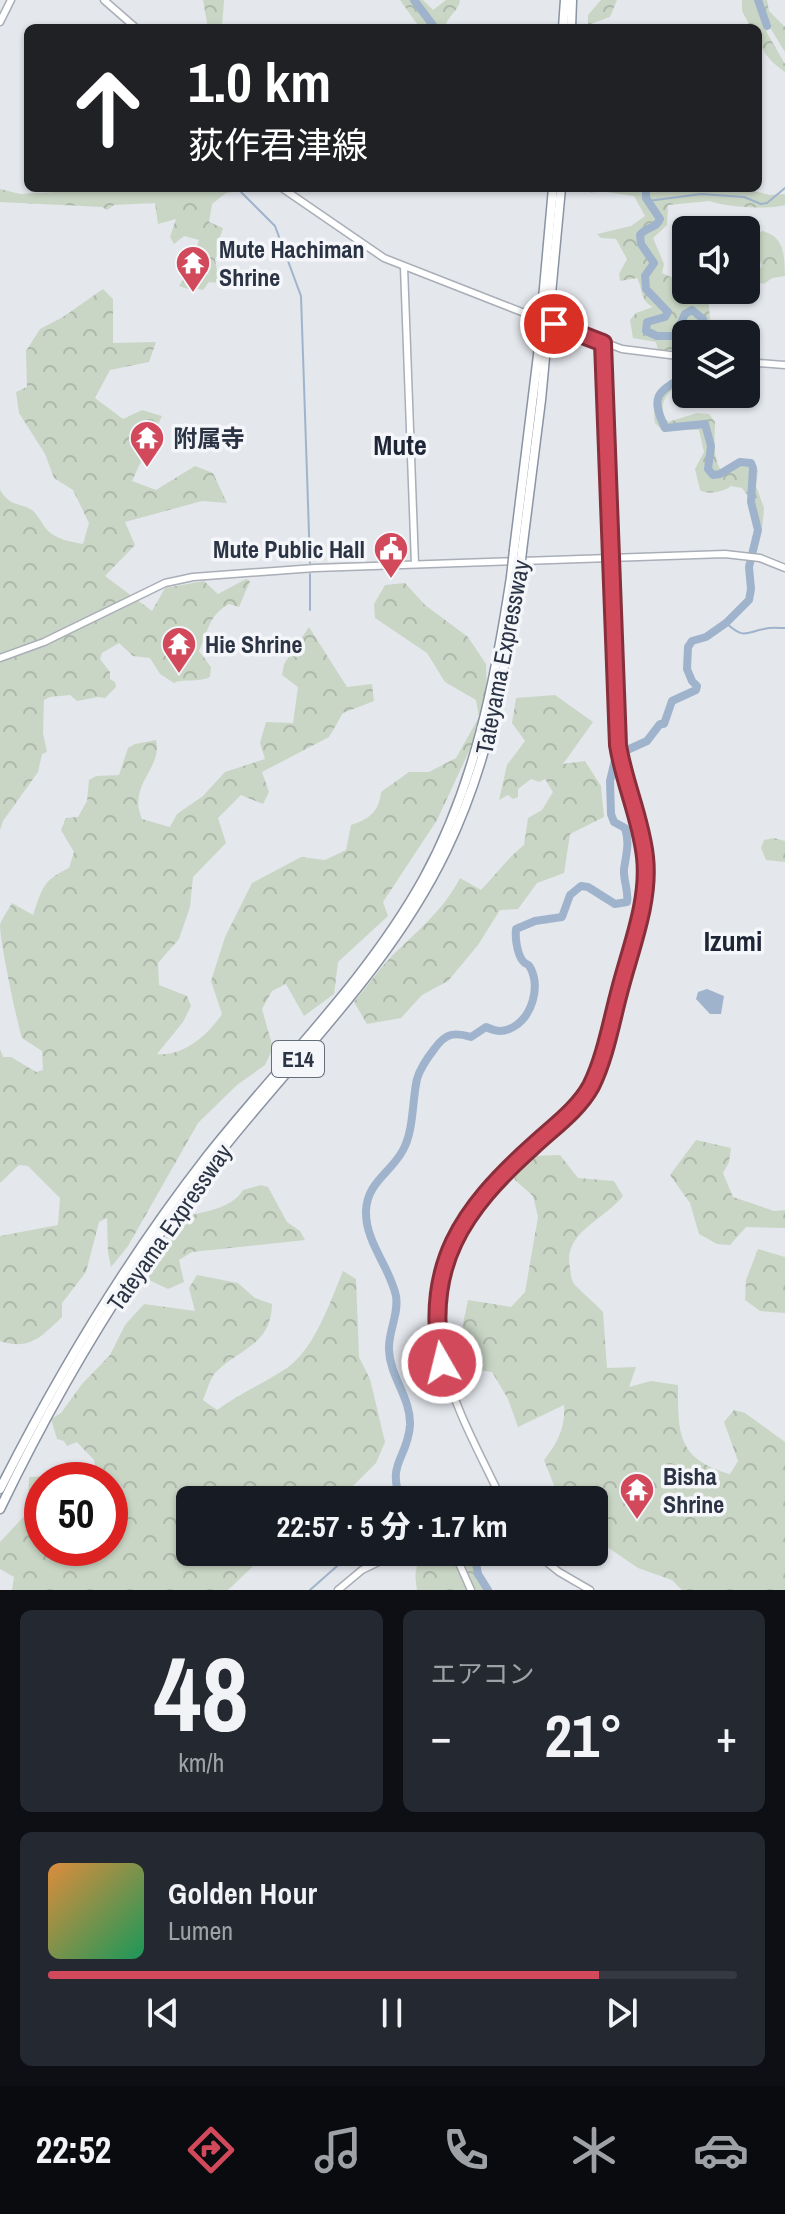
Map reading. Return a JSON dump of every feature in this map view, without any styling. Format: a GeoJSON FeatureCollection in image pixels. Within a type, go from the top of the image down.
{"type":"FeatureCollection","features":[{"type":"Feature","properties":{"kind":"highway"},"geometry":{"type":"LineString","coordinates":[[563,24],[565,0]]}},
{"type":"Feature","properties":{"kind":"highway"},"geometry":{"type":"LineString","coordinates":[[571,24],[572,0]]}},
{"type":"Feature","properties":{"kind":"highway","name":"Tateyama Expressway"},"geometry":{"type":"LineString","coordinates":[[554,192],[556,209]]}},
{"type":"Feature","properties":{"kind":"highway","name":"Tateyama Expressway"},"geometry":{"type":"LineString","coordinates":[[0,1509],[84,1351],[146,1256],[224,1148],[370,975],[432,880],[460,821],[484,757],[503,675],[543,386],[556,209],[560,192]]}},
{"type":"Feature","properties":{"kind":"highway","name":"Tateyama Expressway"},"geometry":{"type":"LineString","coordinates":[[0,1489],[60,1375],[135,1256],[245,1109],[362,971],[424,878],[452,818],[476,755],[494,685],[515,577]]}},
{"type":"Feature","properties":{"kind":"main road"},"geometry":{"type":"LineString","coordinates":[[0,22],[11,0]]}},
{"type":"Feature","properties":{"kind":"main road"},"geometry":{"type":"LineString","coordinates":[[104,0],[131,24]]}},
{"type":"Feature","properties":{"kind":"main road"},"geometry":{"type":"LineString","coordinates":[[288,192],[379,255],[532,316]]}},
{"type":"Feature","properties":{"kind":"main road"},"geometry":{"type":"LineString","coordinates":[[404,267],[415,564]]}},
{"type":"Feature","properties":{"kind":"main road"},"geometry":{"type":"LineString","coordinates":[[552,323],[603,343],[641,353],[672,356]]}},
{"type":"Feature","properties":{"kind":"main road"},"geometry":{"type":"LineString","coordinates":[[496,1486],[447,1382],[437,1335],[440,1286],[449,1252],[470,1210],[490,1185],[582,1100],[596,1075],[646,883],[644,846],[618,745],[603,343]]}},
{"type":"Feature","properties":{"kind":"main road"},"geometry":{"type":"LineString","coordinates":[[760,363],[785,365]]}},
{"type":"Feature","properties":{"kind":"main road"},"geometry":{"type":"LineString","coordinates":[[0,658],[44,642],[165,583],[183,578],[315,568],[741,555],[760,558],[785,568]]}},
{"type":"Feature","properties":{"kind":"main road"},"geometry":{"type":"LineString","coordinates":[[338,1590],[370,1566]]}},
{"type":"Feature","properties":{"kind":"main road"},"geometry":{"type":"LineString","coordinates":[[460,1566],[471,1590]]}},
{"type":"Feature","properties":{"kind":"main road"},"geometry":{"type":"LineString","coordinates":[[552,1566],[590,1590]]}},
{"type":"Feature","properties":{"kind":"green space"},"geometry":{"type":"Polygon","coordinates":[[[203,0],[224,0],[222,24],[207,24],[203,0]]]}},
{"type":"Feature","properties":{"kind":"green space"},"geometry":{"type":"Polygon","coordinates":[[[400,0],[423,0],[433,10],[446,0],[460,0],[447,24],[417,24],[400,0]]]}},
{"type":"Feature","properties":{"kind":"green space"},"geometry":{"type":"Polygon","coordinates":[[[601,0],[617,0],[610,17],[588,24],[588,15],[601,0]]]}},
{"type":"Feature","properties":{"kind":"green space"},"geometry":{"type":"Polygon","coordinates":[[[742,0],[767,0],[769,11],[785,27],[785,52],[766,21],[767,33],[785,64],[785,72],[765,53],[762,24],[749,24],[742,11],[742,0]]]}},
{"type":"Feature","properties":{"kind":"green space"},"geometry":{"type":"Polygon","coordinates":[[[0,189],[20,194],[233,192],[226,193],[212,204],[209,222],[223,228],[219,240],[223,248],[215,259],[219,283],[209,282],[203,290],[179,286],[191,266],[186,255],[196,249],[199,240],[184,236],[174,244],[170,237],[176,219],[158,224],[155,203],[114,205],[107,210],[102,207],[0,202],[0,189]]]}},
{"type":"Feature","properties":{"kind":"green space"},"geometry":{"type":"Polygon","coordinates":[[[607,192],[785,194],[785,205],[769,207],[710,201],[668,205],[667,225],[653,238],[664,264],[662,273],[672,278],[672,304],[709,304],[711,320],[672,320],[672,350],[658,350],[656,342],[633,338],[630,320],[636,313],[653,307],[644,298],[637,278],[620,281],[619,274],[627,259],[616,239],[601,238],[597,234],[631,226],[645,216],[634,196],[607,192]]]}},
{"type":"Feature","properties":{"kind":"green space"},"geometry":{"type":"Polygon","coordinates":[[[760,232],[770,234],[779,243],[785,276],[772,278],[764,284],[760,283],[760,232]]]}},
{"type":"Feature","properties":{"kind":"green space"},"geometry":{"type":"Polygon","coordinates":[[[103,289],[113,299],[113,343],[156,342],[149,362],[110,370],[95,398],[123,419],[142,410],[162,416],[132,481],[156,490],[195,466],[213,473],[227,503],[202,501],[125,522],[135,545],[105,576],[152,611],[165,588],[204,581],[218,594],[246,579],[250,581],[239,607],[229,604],[222,609],[207,630],[199,651],[211,667],[210,677],[174,683],[160,674],[150,658],[133,656],[119,643],[102,653],[100,659],[116,687],[105,698],[77,701],[70,695],[44,700],[43,733],[47,752],[42,754],[38,772],[3,821],[0,830],[0,490],[12,502],[32,510],[52,534],[61,539],[83,544],[89,523],[73,490],[54,478],[45,454],[19,413],[16,392],[27,387],[26,351],[40,329],[103,289]]]}},
{"type":"Feature","properties":{"kind":"green space"},"geometry":{"type":"Polygon","coordinates":[[[672,379],[672,390],[663,403],[668,422],[697,413],[709,414],[715,422],[715,453],[721,470],[742,459],[752,461],[758,470],[756,486],[764,508],[762,529],[753,503],[742,488],[731,486],[711,493],[700,490],[695,469],[704,452],[699,430],[664,432],[655,423],[654,407],[664,385],[672,379]]]}},
{"type":"Feature","properties":{"kind":"green space"},"geometry":{"type":"Polygon","coordinates":[[[405,583],[425,605],[468,637],[486,664],[487,702],[471,747],[437,820],[383,902],[388,916],[338,962],[334,994],[304,1016],[286,984],[272,991],[262,1009],[273,1048],[265,1065],[237,1085],[198,1123],[128,1246],[111,1267],[107,1218],[99,1222],[86,1272],[62,1303],[62,1317],[42,1336],[28,1343],[0,1341],[0,1236],[58,1225],[60,1198],[28,1166],[19,1165],[0,1183],[0,1049],[3,1057],[11,1057],[36,1072],[43,1070],[42,1051],[22,1038],[3,947],[2,919],[12,903],[33,915],[48,882],[69,868],[74,852],[61,830],[66,818],[78,817],[87,801],[89,780],[96,776],[119,775],[128,748],[156,740],[155,760],[142,786],[139,807],[142,819],[170,827],[177,814],[203,796],[225,772],[265,759],[260,743],[266,722],[293,723],[298,687],[282,675],[284,664],[309,627],[347,687],[372,684],[374,701],[343,713],[329,737],[262,772],[269,792],[263,804],[241,795],[218,818],[226,843],[193,877],[190,907],[179,939],[158,963],[159,985],[187,996],[191,1006],[183,1022],[157,1054],[176,1052],[202,1037],[222,1014],[211,981],[225,937],[252,883],[301,857],[325,860],[346,850],[351,825],[372,814],[381,792],[409,772],[429,772],[456,758],[479,717],[476,700],[445,682],[427,653],[375,618],[374,604],[385,585],[405,583]]]}},
{"type":"Feature","properties":{"kind":"green space"},"geometry":{"type":"Polygon","coordinates":[[[555,695],[593,722],[563,764],[585,761],[601,786],[604,817],[570,834],[564,873],[537,883],[518,909],[500,910],[478,945],[448,981],[422,995],[401,1018],[367,1024],[354,1002],[390,958],[437,911],[460,878],[481,890],[524,845],[528,818],[542,810],[553,792],[545,779],[539,782],[531,779],[518,789],[518,797],[513,799],[508,795],[499,800],[507,765],[525,741],[512,723],[516,698],[555,695]]]}},
{"type":"Feature","properties":{"kind":"green space"},"geometry":{"type":"Polygon","coordinates":[[[774,838],[785,841],[785,862],[766,860],[761,848],[764,840],[774,838]]]}},
{"type":"Feature","properties":{"kind":"green space"},"geometry":{"type":"Polygon","coordinates":[[[696,1140],[731,1148],[723,1173],[733,1197],[774,1211],[785,1210],[785,1228],[746,1227],[730,1245],[717,1244],[699,1234],[690,1203],[670,1175],[696,1140]]]}},
{"type":"Feature","properties":{"kind":"green space"},"geometry":{"type":"Polygon","coordinates":[[[560,1155],[578,1178],[614,1181],[623,1196],[578,1236],[569,1256],[573,1282],[603,1312],[607,1368],[636,1367],[629,1387],[651,1381],[678,1385],[680,1430],[684,1442],[700,1461],[713,1468],[730,1474],[738,1461],[724,1422],[734,1410],[745,1413],[785,1442],[785,1590],[682,1590],[672,1580],[638,1568],[608,1548],[608,1486],[554,1486],[544,1460],[560,1435],[564,1405],[518,1427],[508,1399],[492,1372],[472,1369],[467,1361],[462,1336],[468,1300],[511,1307],[525,1292],[538,1217],[533,1196],[515,1180],[512,1170],[532,1156],[560,1155]]]}},
{"type":"Feature","properties":{"kind":"green space"},"geometry":{"type":"Polygon","coordinates":[[[261,1185],[268,1187],[287,1222],[300,1231],[305,1240],[192,1252],[179,1260],[184,1282],[168,1289],[149,1280],[148,1267],[178,1219],[223,1206],[243,1190],[261,1185]]]}},
{"type":"Feature","properties":{"kind":"green space"},"geometry":{"type":"Polygon","coordinates":[[[758,1249],[785,1257],[785,1313],[760,1311],[745,1300],[746,1280],[758,1249]]]}},
{"type":"Feature","properties":{"kind":"green space"},"geometry":{"type":"Polygon","coordinates":[[[343,1271],[356,1279],[359,1357],[370,1379],[385,1442],[376,1463],[354,1485],[176,1486],[176,1566],[253,1566],[228,1590],[12,1590],[14,1577],[0,1569],[0,1542],[24,1516],[24,1566],[128,1566],[128,1462],[94,1462],[77,1442],[67,1446],[57,1439],[51,1419],[61,1413],[82,1384],[110,1355],[125,1325],[144,1304],[195,1311],[189,1288],[197,1275],[238,1283],[255,1298],[272,1304],[270,1318],[261,1337],[212,1377],[203,1400],[217,1410],[287,1368],[306,1349],[321,1324],[343,1271]]]}},
{"type":"Feature","properties":{"kind":"green space"},"geometry":{"type":"Polygon","coordinates":[[[417,1566],[474,1566],[487,1590],[417,1590],[417,1566]]]}},
{"type":"Feature","properties":{"kind":"water"},"geometry":{"type":"Polygon","coordinates":[[[707,989],[724,996],[721,1014],[710,1014],[696,999],[698,992],[707,989]]]}},
{"type":"Feature","properties":{"kind":"waterway"},"geometry":{"type":"LineString","coordinates":[[414,0],[432,24]]}},
{"type":"Feature","properties":{"kind":"waterway"},"geometry":{"type":"LineString","coordinates":[[758,0],[767,26]]}},
{"type":"Feature","properties":{"kind":"waterway"},"geometry":{"type":"LineString","coordinates":[[648,201],[701,194],[744,197],[761,204],[767,203],[785,188]]}},
{"type":"Feature","properties":{"kind":"waterway"},"geometry":{"type":"LineString","coordinates":[[241,192],[275,226],[301,296],[310,563]]}},
{"type":"Feature","properties":{"kind":"waterway"},"geometry":{"type":"LineString","coordinates":[[646,192],[646,198],[660,219],[640,235],[641,244],[654,263],[645,276],[646,289],[668,312],[665,317],[647,322],[646,331],[657,336],[672,336]]}},
{"type":"Feature","properties":{"kind":"waterway"},"geometry":{"type":"LineString","coordinates":[[682,320],[692,310],[703,320]]}},
{"type":"Feature","properties":{"kind":"waterway"},"geometry":{"type":"LineString","coordinates":[[397,1486],[397,1469],[408,1436],[409,1415],[390,1360],[389,1343],[396,1296],[369,1233],[367,1201],[375,1185],[403,1150],[409,1134],[418,1075],[439,1043],[451,1035],[471,1037],[486,1027],[497,1031],[507,1030],[521,1021],[530,1008],[534,976],[519,953],[516,929],[535,921],[562,917],[570,895],[581,886],[615,904],[627,902],[624,873],[626,833],[625,828],[614,822],[611,814],[610,781],[615,760],[625,751],[647,741],[660,724],[664,724],[672,701],[696,690],[697,686],[687,669],[688,647],[692,641],[706,637],[726,623],[749,600],[749,567],[758,530],[751,502],[753,468],[751,463],[740,462],[713,475],[708,469],[711,446],[705,424],[665,428],[657,401],[672,384]]}},
{"type":"Feature","properties":{"kind":"waterway"},"geometry":{"type":"LineString","coordinates":[[310,574],[310,610]]}},
{"type":"Feature","properties":{"kind":"waterway"},"geometry":{"type":"LineString","coordinates":[[726,623],[744,634],[785,628]]}},
{"type":"Feature","properties":{"kind":"waterway"},"geometry":{"type":"LineString","coordinates":[[310,1590],[337,1566]]}},
{"type":"Feature","properties":{"kind":"waterway"},"geometry":{"type":"LineString","coordinates":[[477,1566],[488,1590]]}},
{"type":"Feature","properties":{"kind":"place","name":"Mute Hachiman Shrine"},"geometry":{"type":"Point","coordinates":[193,294]}},
{"type":"Feature","properties":{"kind":"place","name":"附属寺"},"geometry":{"type":"Point","coordinates":[147,469]}},
{"type":"Feature","properties":{"kind":"place","name":"Mute Public Hall"},"geometry":{"type":"Point","coordinates":[391,580]}},
{"type":"Feature","properties":{"kind":"place","name":"Hie Shrine"},"geometry":{"type":"Point","coordinates":[179,675]}},
{"type":"Feature","properties":{"kind":"place","name":"Bisha Shrine"},"geometry":{"type":"Point","coordinates":[637,1521]}},
{"type":"Feature","properties":{"kind":"district","name":"Mute"},"geometry":{"type":"Point","coordinates":[400,445]}},
{"type":"Feature","properties":{"kind":"district","name":"Izumi"},"geometry":{"type":"Point","coordinates":[733,941]}},
{"type":"Feature","properties":{"kind":"route"},"geometry":{"type":"LineString","coordinates":[[442,1363],[437,1308],[449,1252],[470,1210],[490,1185],[572,1110],[590,1087],[602,1057],[646,883],[644,846],[618,745],[603,343],[554,324]]}}]}
